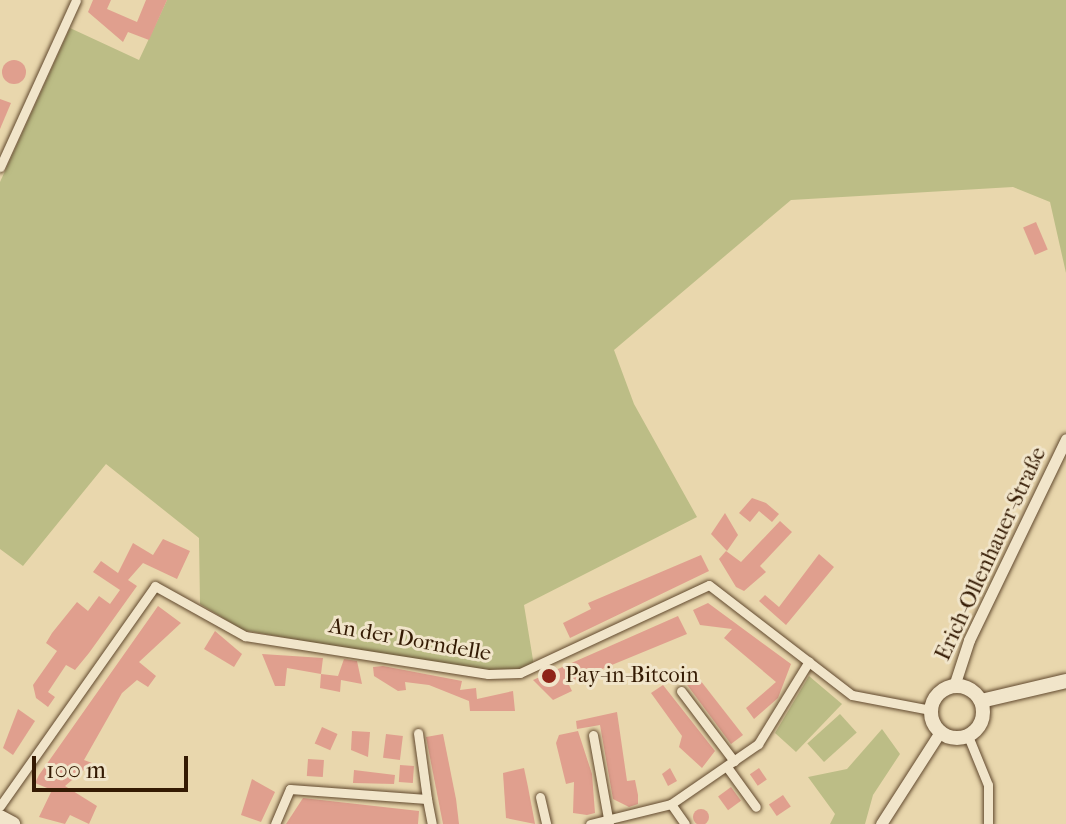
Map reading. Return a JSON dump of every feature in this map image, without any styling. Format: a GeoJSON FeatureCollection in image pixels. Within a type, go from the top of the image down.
{"type":"FeatureCollection","features":[{"type":"Feature","properties":{"kind":"main road"},"geometry":{"type":"LineString","coordinates":[[981,701],[980,725],[968,736],[940,732],[931,710],[939,694],[954,686],[981,701],[1066,681]]}},
{"type":"Feature","properties":{"kind":"main road"},"geometry":{"type":"LineString","coordinates":[[0,817],[13,824]]}},
{"type":"Feature","properties":{"kind":"street"},"geometry":{"type":"LineString","coordinates":[[0,167],[76,0]]}},
{"type":"Feature","properties":{"kind":"street","name":"Erich-Ollenhauer-Straße"},"geometry":{"type":"LineString","coordinates":[[954,686],[969,640],[1066,439]]}},
{"type":"Feature","properties":{"kind":"street","name":"An der Dorndelle"},"geometry":{"type":"LineString","coordinates":[[0,806],[155,586],[245,636],[488,674],[520,673],[709,585],[852,695],[931,710]]}},
{"type":"Feature","properties":{"kind":"street"},"geometry":{"type":"LineString","coordinates":[[590,824],[609,822],[671,804],[730,764],[772,729],[809,661]]}},
{"type":"Feature","properties":{"kind":"street"},"geometry":{"type":"LineString","coordinates":[[681,691],[756,807]]}},
{"type":"Feature","properties":{"kind":"street"},"geometry":{"type":"LineString","coordinates":[[881,824],[940,732]]}},
{"type":"Feature","properties":{"kind":"street"},"geometry":{"type":"LineString","coordinates":[[418,733],[432,824]]}},
{"type":"Feature","properties":{"kind":"street"},"geometry":{"type":"LineString","coordinates":[[593,735],[609,822]]}},
{"type":"Feature","properties":{"kind":"street"},"geometry":{"type":"LineString","coordinates":[[968,736],[988,785],[988,824]]}},
{"type":"Feature","properties":{"kind":"street"},"geometry":{"type":"LineString","coordinates":[[275,824],[290,789],[427,799]]}},
{"type":"Feature","properties":{"kind":"street"},"geometry":{"type":"LineString","coordinates":[[540,797],[546,824]]}},
{"type":"Feature","properties":{"kind":"street"},"geometry":{"type":"LineString","coordinates":[[671,804],[685,824]]}},
{"type":"Feature","properties":{"kind":"green space"},"geometry":{"type":"Polygon","coordinates":[[[167,0],[1066,0],[1066,273],[1050,202],[1013,187],[791,200],[614,350],[634,404],[697,517],[524,605],[534,666],[488,674],[243,630],[200,604],[199,538],[106,464],[23,566],[0,549],[0,182],[70,28],[139,60],[167,0]]]}},
{"type":"Feature","properties":{"kind":"green space"},"geometry":{"type":"Polygon","coordinates":[[[809,676],[842,704],[796,752],[775,733],[809,676]]]}},
{"type":"Feature","properties":{"kind":"green space"},"geometry":{"type":"Polygon","coordinates":[[[840,714],[857,733],[824,762],[807,743],[840,714]]]}},
{"type":"Feature","properties":{"kind":"green space"},"geometry":{"type":"Polygon","coordinates":[[[882,729],[900,754],[873,795],[865,824],[830,824],[835,814],[808,777],[847,769],[882,729]]]}},
{"type":"Feature","properties":{"kind":"building"},"geometry":{"type":"Polygon","coordinates":[[[93,0],[111,0],[107,9],[137,22],[146,0],[167,0],[149,40],[128,32],[123,42],[88,12],[93,0]]]}},
{"type":"Feature","properties":{"kind":"building"},"geometry":{"type":"Polygon","coordinates":[[[14,60],[25,67],[26,72],[19,83],[14,84],[3,77],[2,72],[9,61],[14,60]]]}},
{"type":"Feature","properties":{"kind":"building"},"geometry":{"type":"Polygon","coordinates":[[[0,99],[11,103],[0,129],[0,99]]]}},
{"type":"Feature","properties":{"kind":"building"},"geometry":{"type":"Polygon","coordinates":[[[1036,222],[1048,250],[1035,255],[1023,227],[1036,222]]]}},
{"type":"Feature","properties":{"kind":"building"},"geometry":{"type":"Polygon","coordinates":[[[752,498],[766,503],[779,514],[772,522],[759,511],[750,522],[739,513],[752,498]]]}},
{"type":"Feature","properties":{"kind":"building"},"geometry":{"type":"Polygon","coordinates":[[[725,513],[738,535],[727,551],[711,534],[725,513]]]}},
{"type":"Feature","properties":{"kind":"building"},"geometry":{"type":"Polygon","coordinates":[[[780,521],[792,532],[760,566],[766,572],[744,591],[736,587],[719,559],[726,551],[741,562],[780,521]]]}},
{"type":"Feature","properties":{"kind":"building"},"geometry":{"type":"Polygon","coordinates":[[[163,539],[190,551],[177,579],[143,563],[128,580],[137,586],[89,653],[75,670],[66,665],[48,692],[55,697],[48,707],[36,698],[33,685],[57,651],[46,643],[52,633],[77,602],[88,611],[99,596],[110,604],[120,590],[93,572],[101,561],[118,573],[133,543],[153,555],[163,539]]]}},
{"type":"Feature","properties":{"kind":"building"},"geometry":{"type":"Polygon","coordinates":[[[819,554],[834,567],[786,625],[759,601],[765,595],[779,607],[819,554]]]}},
{"type":"Feature","properties":{"kind":"building"},"geometry":{"type":"Polygon","coordinates":[[[701,555],[709,571],[570,638],[563,623],[591,609],[588,603],[701,555]]]}},
{"type":"Feature","properties":{"kind":"building"},"geometry":{"type":"Polygon","coordinates":[[[708,603],[791,664],[778,698],[754,719],[746,708],[776,682],[724,638],[732,629],[700,625],[693,610],[708,603]]]}},
{"type":"Feature","properties":{"kind":"building"},"geometry":{"type":"Polygon","coordinates":[[[158,606],[181,623],[139,662],[156,676],[148,687],[137,680],[122,693],[84,760],[92,763],[65,786],[97,806],[89,824],[70,815],[65,824],[39,817],[52,790],[35,783],[39,775],[158,606]]]}},
{"type":"Feature","properties":{"kind":"building"},"geometry":{"type":"Polygon","coordinates":[[[678,616],[687,634],[568,683],[572,691],[553,700],[533,680],[678,616]]]}},
{"type":"Feature","properties":{"kind":"building"},"geometry":{"type":"Polygon","coordinates":[[[215,631],[242,654],[234,667],[204,649],[215,631]]]}},
{"type":"Feature","properties":{"kind":"building"},"geometry":{"type":"Polygon","coordinates":[[[262,654],[323,658],[321,674],[287,668],[285,686],[275,686],[262,654]]]}},
{"type":"Feature","properties":{"kind":"building"},"geometry":{"type":"Polygon","coordinates":[[[344,659],[357,661],[362,684],[341,680],[340,692],[320,688],[321,674],[338,676],[344,659]]]}},
{"type":"Feature","properties":{"kind":"building"},"geometry":{"type":"Polygon","coordinates":[[[383,666],[462,681],[460,690],[476,688],[477,699],[513,691],[515,711],[470,711],[469,701],[429,685],[405,682],[406,690],[398,691],[374,676],[373,667],[383,666]]]}},
{"type":"Feature","properties":{"kind":"building"},"geometry":{"type":"Polygon","coordinates":[[[693,671],[743,735],[731,744],[682,678],[693,671]]]}},
{"type":"Feature","properties":{"kind":"building"},"geometry":{"type":"Polygon","coordinates":[[[663,685],[715,751],[702,768],[679,747],[682,736],[651,693],[663,685]]]}},
{"type":"Feature","properties":{"kind":"building"},"geometry":{"type":"Polygon","coordinates":[[[18,709],[35,721],[13,755],[3,748],[18,709]]]}},
{"type":"Feature","properties":{"kind":"building"},"geometry":{"type":"Polygon","coordinates":[[[617,712],[627,781],[635,780],[638,795],[638,804],[629,807],[613,799],[600,725],[577,729],[576,721],[617,712]]]}},
{"type":"Feature","properties":{"kind":"building"},"geometry":{"type":"Polygon","coordinates":[[[322,727],[338,734],[330,750],[315,743],[322,727]]]}},
{"type":"Feature","properties":{"kind":"building"},"geometry":{"type":"Polygon","coordinates":[[[352,731],[370,732],[368,757],[351,750],[352,731]]]}},
{"type":"Feature","properties":{"kind":"building"},"geometry":{"type":"Polygon","coordinates":[[[578,731],[592,774],[595,813],[587,815],[573,813],[574,782],[566,784],[556,743],[559,735],[578,731]]]}},
{"type":"Feature","properties":{"kind":"building"},"geometry":{"type":"Polygon","coordinates":[[[386,734],[403,736],[400,760],[383,758],[386,734]]]}},
{"type":"Feature","properties":{"kind":"building"},"geometry":{"type":"Polygon","coordinates":[[[443,734],[459,824],[443,824],[426,737],[443,734]]]}},
{"type":"Feature","properties":{"kind":"building"},"geometry":{"type":"Polygon","coordinates":[[[308,759],[324,760],[323,777],[307,776],[308,759]]]}},
{"type":"Feature","properties":{"kind":"building"},"geometry":{"type":"Polygon","coordinates":[[[400,765],[414,766],[413,783],[399,782],[400,765]]]}},
{"type":"Feature","properties":{"kind":"building"},"geometry":{"type":"Polygon","coordinates":[[[524,768],[535,824],[506,818],[503,773],[524,768]]]}},
{"type":"Feature","properties":{"kind":"building"},"geometry":{"type":"Polygon","coordinates":[[[670,768],[677,781],[668,786],[662,774],[670,768]]]}},
{"type":"Feature","properties":{"kind":"building"},"geometry":{"type":"Polygon","coordinates":[[[759,768],[767,780],[758,786],[750,774],[759,768]]]}},
{"type":"Feature","properties":{"kind":"building"},"geometry":{"type":"Polygon","coordinates":[[[354,770],[395,775],[394,784],[353,783],[354,770]]]}},
{"type":"Feature","properties":{"kind":"building"},"geometry":{"type":"Polygon","coordinates":[[[252,779],[275,792],[261,822],[241,815],[252,779]]]}},
{"type":"Feature","properties":{"kind":"building"},"geometry":{"type":"Polygon","coordinates":[[[731,787],[741,801],[728,810],[718,796],[731,787]]]}},
{"type":"Feature","properties":{"kind":"building"},"geometry":{"type":"Polygon","coordinates":[[[783,795],[791,807],[777,816],[769,805],[783,795]]]}},
{"type":"Feature","properties":{"kind":"building"},"geometry":{"type":"Polygon","coordinates":[[[303,798],[419,811],[418,824],[286,824],[303,798]]]}},
{"type":"Feature","properties":{"kind":"building"},"geometry":{"type":"Polygon","coordinates":[[[698,809],[704,809],[709,817],[707,823],[698,825],[693,820],[693,814],[698,809]]]}},
{"type":"Feature","properties":{"kind":"place","name":"Pay-in-Bitcoin"},"geometry":{"type":"Point","coordinates":[549,676]}}]}
